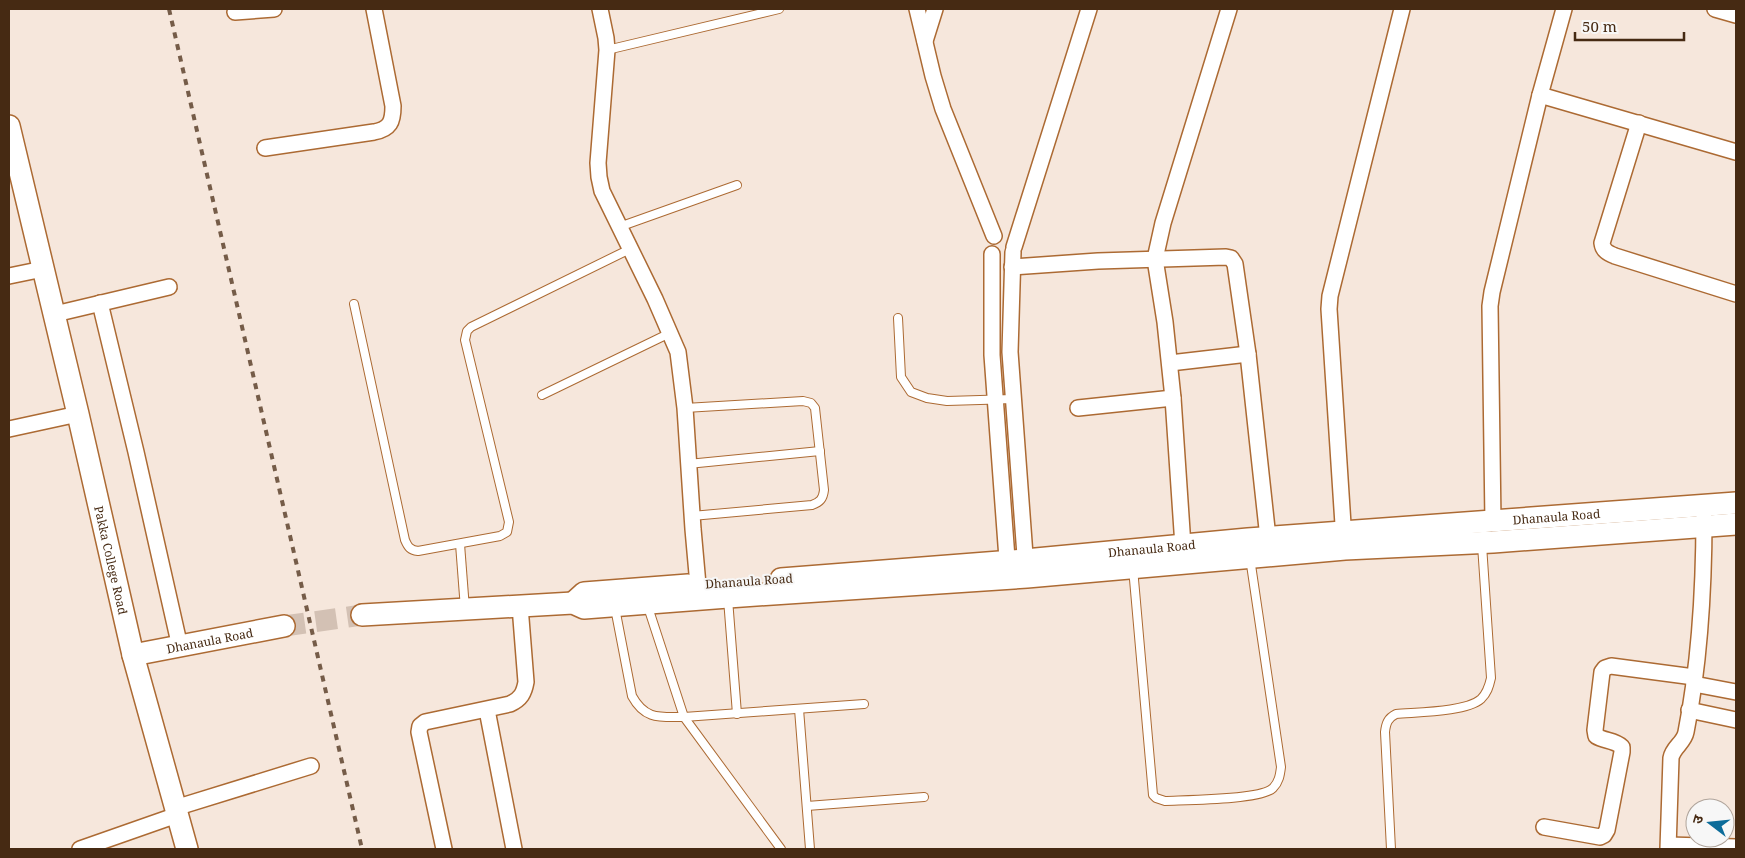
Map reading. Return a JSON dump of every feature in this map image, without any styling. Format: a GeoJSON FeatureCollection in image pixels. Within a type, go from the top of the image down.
{"type":"FeatureCollection","features":[{"type":"Feature","properties":{"kind":"street"},"geometry":{"type":"LineString","coordinates":[[236,12],[274,9]]}},
{"type":"Feature","properties":{"kind":"street"},"geometry":{"type":"LineString","coordinates":[[265,148],[382,131],[389,127],[393,106],[374,9]]}},
{"type":"Feature","properties":{"kind":"street"},"geometry":{"type":"LineString","coordinates":[[600,9],[607,50],[598,170],[602,191],[678,352],[685,408],[699,592]]}},
{"type":"Feature","properties":{"kind":"street"},"geometry":{"type":"LineString","coordinates":[[917,9],[943,109],[994,236],[990,244],[992,254],[994,400],[1017,569]]}},
{"type":"Feature","properties":{"kind":"street"},"geometry":{"type":"LineString","coordinates":[[925,42],[935,9]]}},
{"type":"Feature","properties":{"kind":"street"},"geometry":{"type":"LineString","coordinates":[[992,254],[996,257],[1006,258],[1013,249],[1089,9]]}},
{"type":"Feature","properties":{"kind":"street"},"geometry":{"type":"LineString","coordinates":[[1183,546],[1170,363],[1155,259],[1163,223],[1229,9]]}},
{"type":"Feature","properties":{"kind":"street"},"geometry":{"type":"LineString","coordinates":[[1344,540],[1329,309],[1330,296],[1402,9]]}},
{"type":"Feature","properties":{"kind":"street"},"geometry":{"type":"LineString","coordinates":[[1493,522],[1490,316],[1492,292],[1540,95],[1564,9]]}},
{"type":"Feature","properties":{"kind":"street"},"geometry":{"type":"LineString","coordinates":[[1715,9],[1736,15]]}},
{"type":"Feature","properties":{"kind":"street"},"geometry":{"type":"LineString","coordinates":[[1540,95],[1736,152]]}},
{"type":"Feature","properties":{"kind":"street"},"geometry":{"type":"LineString","coordinates":[[1639,124],[1602,243],[1603,248],[1615,256],[1736,294]]}},
{"type":"Feature","properties":{"kind":"street","name":"Pakka College Road"},"geometry":{"type":"LineString","coordinates":[[9,126],[134,656],[176,812],[188,849]]}},
{"type":"Feature","properties":{"kind":"street"},"geometry":{"type":"LineString","coordinates":[[994,236],[1008,235],[1011,238],[1013,249],[1010,352],[1017,569]]}},
{"type":"Feature","properties":{"kind":"street"},"geometry":{"type":"LineString","coordinates":[[1012,267],[1155,259],[1226,257],[1232,259],[1235,264],[1248,354],[1255,545]]}},
{"type":"Feature","properties":{"kind":"street"},"geometry":{"type":"LineString","coordinates":[[9,276],[43,269]]}},
{"type":"Feature","properties":{"kind":"street"},"geometry":{"type":"LineString","coordinates":[[54,314],[168,287]]}},
{"type":"Feature","properties":{"kind":"street"},"geometry":{"type":"LineString","coordinates":[[100,303],[180,648]]}},
{"type":"Feature","properties":{"kind":"street"},"geometry":{"type":"LineString","coordinates":[[1170,363],[1248,354]]}},
{"type":"Feature","properties":{"kind":"street"},"geometry":{"type":"LineString","coordinates":[[1078,408],[1173,398]]}},
{"type":"Feature","properties":{"kind":"street"},"geometry":{"type":"LineString","coordinates":[[9,429],[78,414]]}},
{"type":"Feature","properties":{"kind":"street","name":"Dhanaula Road"},"geometry":{"type":"LineString","coordinates":[[362,615],[573,603],[584,608],[615,606],[647,603],[699,592],[728,597],[1017,569],[1183,546],[1255,545],[1344,540],[1493,522],[1736,503]]}},
{"type":"Feature","properties":{"kind":"street"},"geometry":{"type":"LineString","coordinates":[[1704,505],[1701,618],[1685,738],[1672,753],[1671,758],[1669,847],[1736,847]]}},
{"type":"Feature","properties":{"kind":"street","name":"Dhanaula Road"},"geometry":{"type":"LineString","coordinates":[[1344,540],[1482,542],[1736,524]]}},
{"type":"Feature","properties":{"kind":"street","name":"Dhanaula Road"},"geometry":{"type":"LineString","coordinates":[[573,603],[584,592],[699,592],[1017,569],[1133,568],[1255,545]]}},
{"type":"Feature","properties":{"kind":"street"},"geometry":{"type":"LineString","coordinates":[[444,849],[419,732],[420,726],[425,722],[487,710],[518,700],[524,692],[526,682],[520,606]]}},
{"type":"Feature","properties":{"kind":"street","name":"Dhanaula Road"},"geometry":{"type":"LineString","coordinates":[[134,656],[284,626]]}},
{"type":"Feature","properties":{"kind":"street"},"geometry":{"type":"LineString","coordinates":[[1544,827],[1600,837],[1608,830],[1622,747],[1618,742],[1596,736],[1595,730],[1602,672],[1605,668],[1611,666],[1694,681],[1736,692]]}},
{"type":"Feature","properties":{"kind":"street"},"geometry":{"type":"LineString","coordinates":[[487,710],[514,849]]}},
{"type":"Feature","properties":{"kind":"street"},"geometry":{"type":"LineString","coordinates":[[1689,710],[1736,720]]}},
{"type":"Feature","properties":{"kind":"street"},"geometry":{"type":"LineString","coordinates":[[80,849],[176,812],[311,766]]}},
{"type":"Feature","properties":{"kind":"lane"},"geometry":{"type":"LineString","coordinates":[[607,50],[779,9]]}},
{"type":"Feature","properties":{"kind":"lane"},"geometry":{"type":"LineString","coordinates":[[619,227],[737,185]]}},
{"type":"Feature","properties":{"kind":"lane"},"geometry":{"type":"LineString","coordinates":[[354,304],[405,540],[412,550],[418,551],[460,544],[500,536],[507,532],[509,527],[465,340],[467,330],[630,249]]}},
{"type":"Feature","properties":{"kind":"lane"},"geometry":{"type":"LineString","coordinates":[[898,318],[901,377],[912,392],[927,398],[947,401],[1013,399]]}},
{"type":"Feature","properties":{"kind":"lane"},"geometry":{"type":"LineString","coordinates":[[542,395],[670,333]]}},
{"type":"Feature","properties":{"kind":"lane"},"geometry":{"type":"LineString","coordinates":[[685,408],[803,401],[811,403],[815,408],[824,490],[823,498],[818,503],[812,505],[692,516]]}},
{"type":"Feature","properties":{"kind":"lane"},"geometry":{"type":"LineString","coordinates":[[688,464],[820,450]]}},
{"type":"Feature","properties":{"kind":"lane"},"geometry":{"type":"LineString","coordinates":[[1391,849],[1386,723],[1390,717],[1396,714],[1466,707],[1480,700],[1488,691],[1491,678],[1482,542]]}},
{"type":"Feature","properties":{"kind":"lane"},"geometry":{"type":"LineString","coordinates":[[460,544],[465,609]]}},
{"type":"Feature","properties":{"kind":"lane"},"geometry":{"type":"LineString","coordinates":[[1133,568],[1154,796],[1164,801],[1252,796],[1272,790],[1279,779],[1281,766],[1255,545]]}},
{"type":"Feature","properties":{"kind":"lane"},"geometry":{"type":"LineString","coordinates":[[728,597],[737,714]]}},
{"type":"Feature","properties":{"kind":"lane"},"geometry":{"type":"LineString","coordinates":[[647,603],[684,717],[733,781],[781,849]]}},
{"type":"Feature","properties":{"kind":"lane"},"geometry":{"type":"LineString","coordinates":[[615,606],[632,696],[638,707],[647,714],[662,717],[684,717],[864,704]]}},
{"type":"Feature","properties":{"kind":"lane"},"geometry":{"type":"LineString","coordinates":[[800,709],[810,849]]}},
{"type":"Feature","properties":{"kind":"lane"},"geometry":{"type":"LineString","coordinates":[[807,806],[924,797]]}},
{"type":"Feature","properties":{"kind":"tunnel"},"geometry":{"type":"LineString","coordinates":[[284,626],[362,615]]}},
{"type":"Feature","properties":{"kind":"railway"},"geometry":{"type":"LineString","coordinates":[[169,9],[362,849]]}}]}
